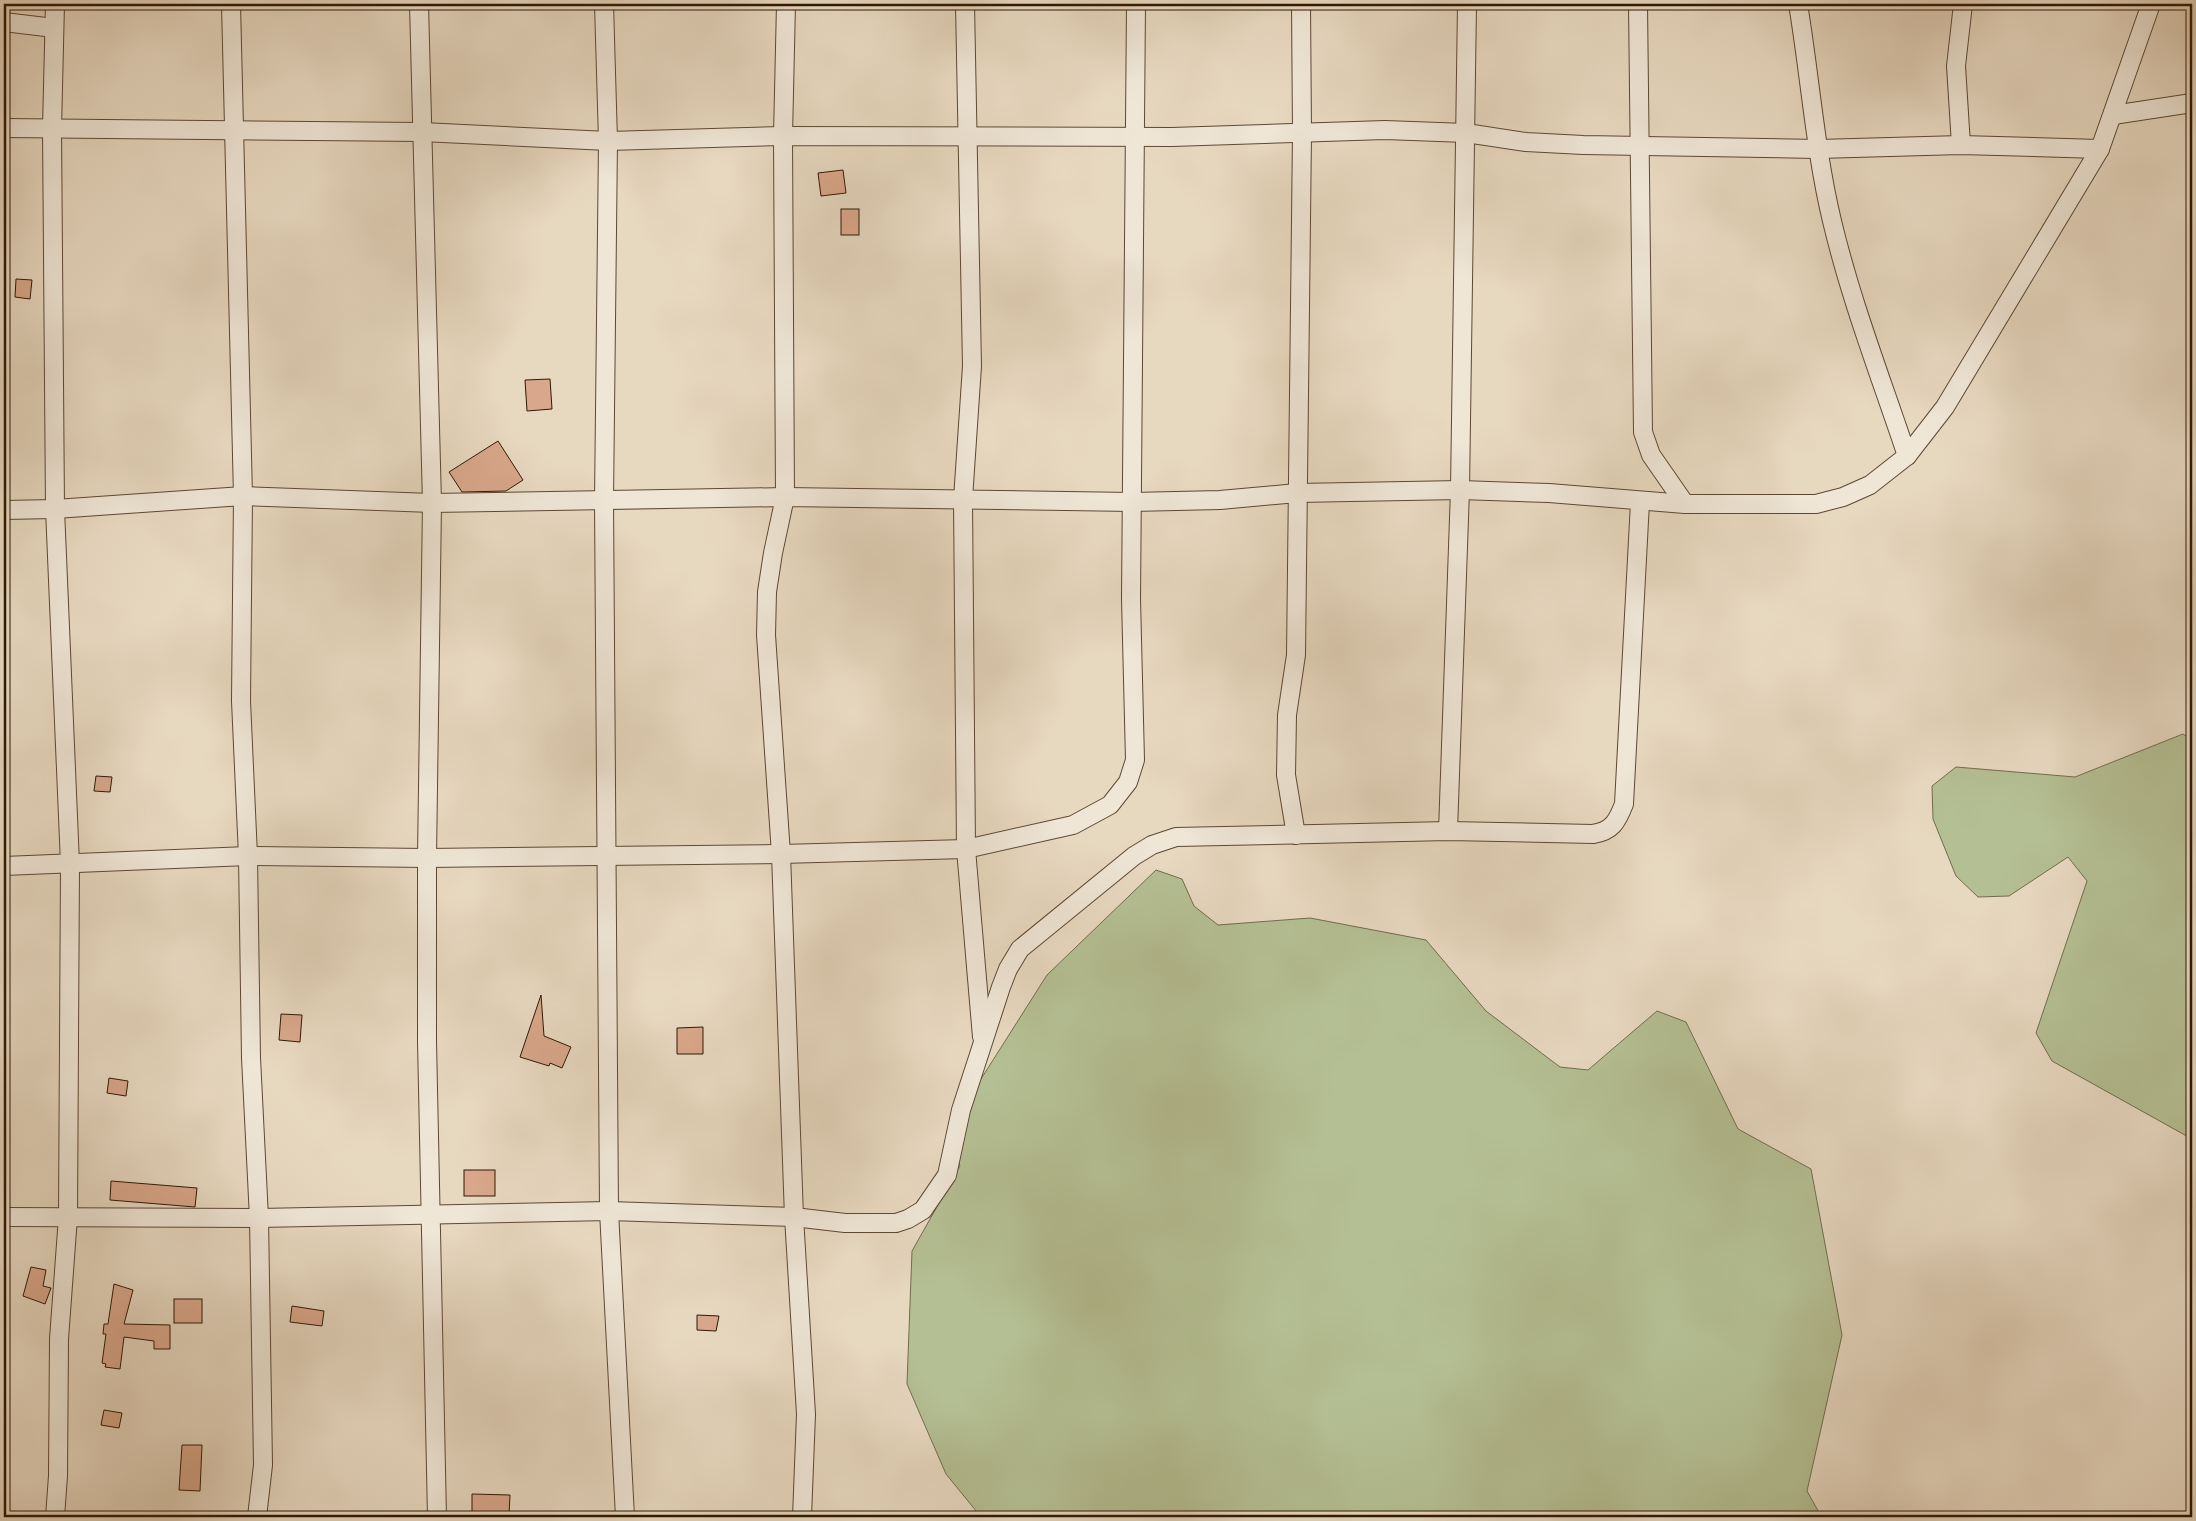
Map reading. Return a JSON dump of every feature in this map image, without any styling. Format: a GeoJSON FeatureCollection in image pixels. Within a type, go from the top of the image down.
{"type":"FeatureCollection","features":[{"type":"Feature","properties":{"kind":"street"},"geometry":{"type":"LineString","coordinates":[[55,4],[52,128],[55,509],[70,864],[68,1217],[59,1339],[58,1476],[55,1517]]}},
{"type":"Feature","properties":{"kind":"street"},"geometry":{"type":"LineString","coordinates":[[231,4],[242,496],[241,701],[248,856],[251,1058],[259,1218],[263,1465],[257,1517]]}},
{"type":"Feature","properties":{"kind":"street"},"geometry":{"type":"LineString","coordinates":[[419,4],[432,503],[427,858],[437,1517]]}},
{"type":"Feature","properties":{"kind":"street"},"geometry":{"type":"LineString","coordinates":[[604,4],[608,141],[604,501],[609,1211],[626,1517]]}},
{"type":"Feature","properties":{"kind":"street"},"geometry":{"type":"LineString","coordinates":[[786,4],[783,136],[785,497],[767,592],[766,635],[781,854],[794,1217],[806,1414],[802,1517]]}},
{"type":"Feature","properties":{"kind":"street"},"geometry":{"type":"LineString","coordinates":[[965,4],[972,392],[963,499],[966,849],[982,1047]]}},
{"type":"Feature","properties":{"kind":"street"},"geometry":{"type":"LineString","coordinates":[[4,866],[248,856],[427,858],[781,854],[966,849],[1073,825],[1110,805],[1128,782],[1135,760],[1131,599],[1136,4]]}},
{"type":"Feature","properties":{"kind":"street"},"geometry":{"type":"LineString","coordinates":[[1296,835],[1286,765],[1286,715],[1296,654],[1302,133],[1301,4]]}},
{"type":"Feature","properties":{"kind":"street"},"geometry":{"type":"LineString","coordinates":[[1448,830],[1460,490],[1467,4]]}},
{"type":"Feature","properties":{"kind":"street"},"geometry":{"type":"LineString","coordinates":[[1638,4],[1643,432],[1651,455],[1685,504]]}},
{"type":"Feature","properties":{"kind":"street"},"geometry":{"type":"LineString","coordinates":[[1798,4],[1818,149],[1832,220],[1846,276],[1907,456]]}},
{"type":"Feature","properties":{"kind":"street"},"geometry":{"type":"LineString","coordinates":[[1961,145],[1956,66],[1963,4]]}},
{"type":"Feature","properties":{"kind":"street"},"geometry":{"type":"LineString","coordinates":[[4,510],[55,509],[242,496],[432,503],[785,497],[1132,502],[1220,500],[1297,493],[1460,490],[1550,493],[1640,502],[1685,504],[1816,504],[1843,497],[1870,485],[1907,456],[1945,407],[2100,148],[2151,4]]}},
{"type":"Feature","properties":{"kind":"street"},"geometry":{"type":"LineString","coordinates":[[4,22],[54,28]]}},
{"type":"Feature","properties":{"kind":"street"},"geometry":{"type":"LineString","coordinates":[[2113,115],[2192,104]]}},
{"type":"Feature","properties":{"kind":"street"},"geometry":{"type":"LineString","coordinates":[[4,128],[422,132],[608,141],[783,136],[1134,136],[1377,130],[1466,133],[1526,142],[1639,146],[1818,149],[1961,145],[2100,148]]}},
{"type":"Feature","properties":{"kind":"street"},"geometry":{"type":"LineString","coordinates":[[4,1217],[259,1218],[609,1211],[794,1217],[845,1222],[896,1223],[908,1219],[923,1210],[946,1175],[961,1110],[1006,975],[1020,949],[1134,856],[1152,845],[1176,837],[1448,830],[1593,834],[1604,833],[1613,827],[1624,804],[1640,502]]}},
{"type":"Feature","properties":{"kind":"green space"},"geometry":{"type":"Polygon","coordinates":[[[2183,734],[2192,740],[2192,1139],[2052,1061],[2036,1033],[2087,881],[2068,857],[2009,896],[1978,897],[1956,876],[1933,819],[1932,786],[1956,767],[2075,777],[2183,734]]]}},
{"type":"Feature","properties":{"kind":"green space"},"geometry":{"type":"Polygon","coordinates":[[[1156,870],[1182,879],[1194,906],[1218,925],[1310,918],[1426,940],[1486,1011],[1560,1067],[1588,1070],[1657,1011],[1686,1022],[1738,1129],[1811,1169],[1842,1335],[1807,1491],[1821,1516],[1825,1517],[981,1517],[946,1474],[907,1384],[912,1251],[960,1166],[948,1131],[1047,975],[1156,870]]]}},
{"type":"Feature","properties":{"kind":"building"},"geometry":{"type":"Polygon","coordinates":[[[843,170],[846,193],[821,196],[818,173],[843,170]]]}},
{"type":"Feature","properties":{"kind":"building"},"geometry":{"type":"Polygon","coordinates":[[[841,209],[859,209],[859,235],[841,235],[841,209]]]}},
{"type":"Feature","properties":{"kind":"building"},"geometry":{"type":"Polygon","coordinates":[[[16,279],[32,280],[30,299],[15,297],[16,279]]]}},
{"type":"Feature","properties":{"kind":"building"},"geometry":{"type":"Polygon","coordinates":[[[550,379],[552,409],[527,411],[525,380],[550,379]]]}},
{"type":"Feature","properties":{"kind":"building"},"geometry":{"type":"Polygon","coordinates":[[[498,441],[523,480],[506,491],[462,492],[449,472],[498,441]]]}},
{"type":"Feature","properties":{"kind":"building"},"geometry":{"type":"Polygon","coordinates":[[[96,776],[112,777],[110,792],[94,791],[96,776]]]}},
{"type":"Feature","properties":{"kind":"building"},"geometry":{"type":"Polygon","coordinates":[[[541,995],[544,1036],[571,1047],[562,1068],[550,1063],[549,1066],[520,1057],[541,995]]]}},
{"type":"Feature","properties":{"kind":"building"},"geometry":{"type":"Polygon","coordinates":[[[281,1014],[302,1015],[300,1042],[279,1040],[281,1014]]]}},
{"type":"Feature","properties":{"kind":"building"},"geometry":{"type":"Polygon","coordinates":[[[703,1027],[703,1054],[677,1054],[677,1028],[703,1027]]]}},
{"type":"Feature","properties":{"kind":"building"},"geometry":{"type":"Polygon","coordinates":[[[109,1078],[128,1081],[126,1096],[107,1093],[109,1078]]]}},
{"type":"Feature","properties":{"kind":"building"},"geometry":{"type":"Polygon","coordinates":[[[464,1170],[495,1170],[495,1196],[464,1196],[464,1170]]]}},
{"type":"Feature","properties":{"kind":"building"},"geometry":{"type":"Polygon","coordinates":[[[111,1181],[197,1188],[195,1207],[110,1200],[111,1181]]]}},
{"type":"Feature","properties":{"kind":"building"},"geometry":{"type":"Polygon","coordinates":[[[31,1267],[46,1270],[43,1286],[51,1288],[45,1304],[23,1296],[31,1267]]]}},
{"type":"Feature","properties":{"kind":"building"},"geometry":{"type":"Polygon","coordinates":[[[114,1284],[133,1290],[124,1324],[170,1325],[170,1349],[154,1349],[154,1341],[124,1337],[120,1369],[105,1367],[106,1364],[102,1363],[106,1334],[103,1334],[104,1324],[108,1324],[114,1284]]]}},
{"type":"Feature","properties":{"kind":"building"},"geometry":{"type":"Polygon","coordinates":[[[174,1299],[202,1299],[202,1323],[174,1323],[174,1299]]]}},
{"type":"Feature","properties":{"kind":"building"},"geometry":{"type":"Polygon","coordinates":[[[292,1306],[324,1311],[322,1326],[290,1322],[292,1306]]]}},
{"type":"Feature","properties":{"kind":"building"},"geometry":{"type":"Polygon","coordinates":[[[697,1315],[719,1316],[716,1331],[697,1330],[697,1315]]]}},
{"type":"Feature","properties":{"kind":"building"},"geometry":{"type":"Polygon","coordinates":[[[104,1410],[122,1413],[119,1428],[101,1425],[104,1410]]]}},
{"type":"Feature","properties":{"kind":"building"},"geometry":{"type":"Polygon","coordinates":[[[182,1445],[202,1445],[200,1491],[179,1490],[182,1445]]]}},
{"type":"Feature","properties":{"kind":"building"},"geometry":{"type":"Polygon","coordinates":[[[472,1494],[510,1495],[509,1515],[472,1514],[472,1494]]]}}]}
